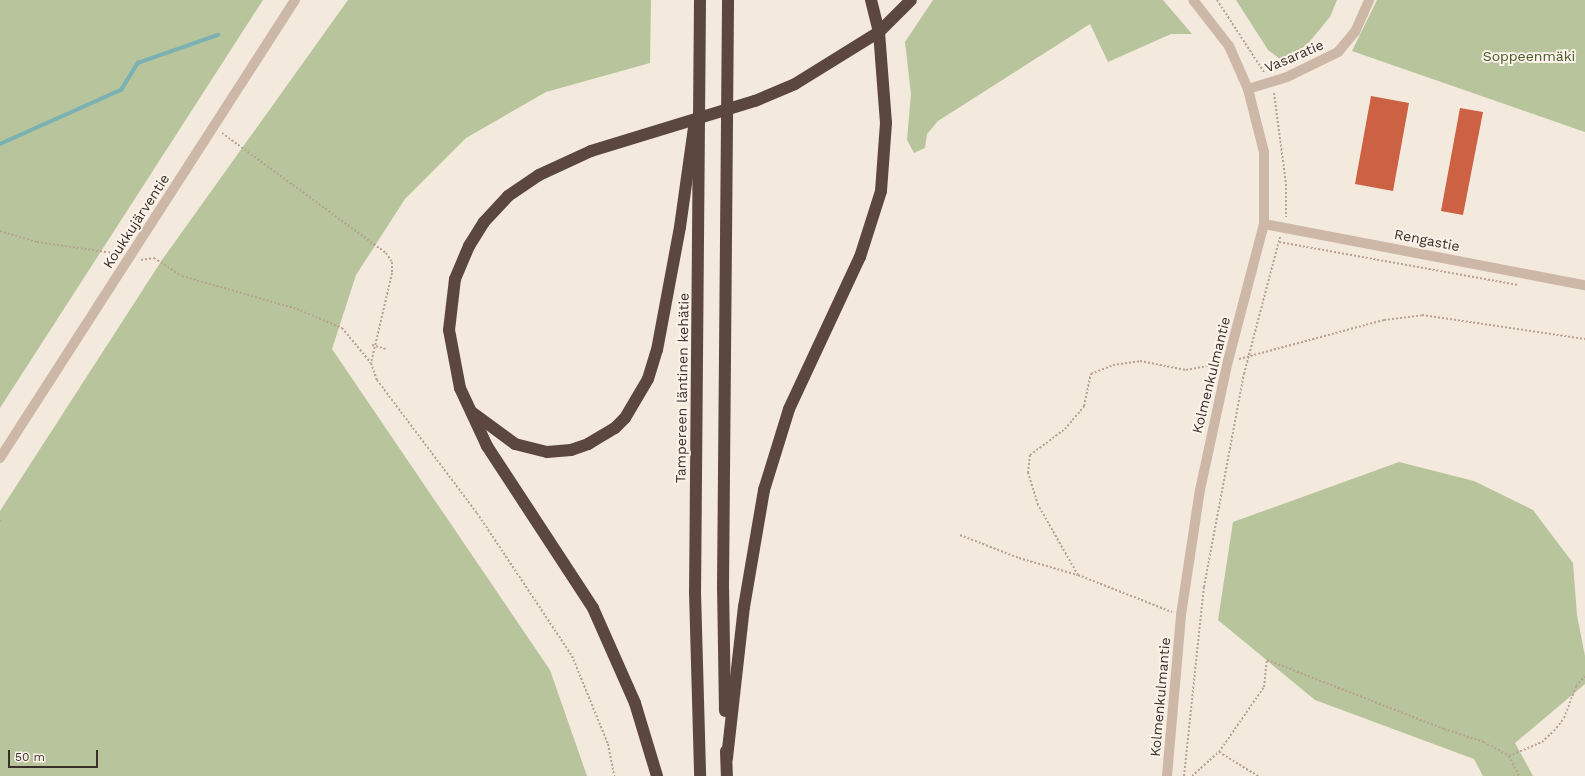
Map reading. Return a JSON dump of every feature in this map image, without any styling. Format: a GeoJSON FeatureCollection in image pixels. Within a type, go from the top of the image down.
{"type":"FeatureCollection","features":[{"type":"Feature","properties":{"kind":"highway","name":"Tampereen läntinen kehätie"},"geometry":{"type":"LineString","coordinates":[[700,0],[700,85],[695,153],[695,592],[700,776]]}},
{"type":"Feature","properties":{"kind":"highway"},"geometry":{"type":"LineString","coordinates":[[727,776],[723,589],[729,77],[728,0]]}},
{"type":"Feature","properties":{"kind":"highway"},"geometry":{"type":"LineString","coordinates":[[726,758],[750,564],[764,490],[789,409],[860,257],[881,191],[886,123],[879,32],[871,0]]}},
{"type":"Feature","properties":{"kind":"highway"},"geometry":{"type":"LineString","coordinates":[[657,776],[635,703],[593,608],[488,446],[469,410],[460,388],[451,349],[451,296],[462,260],[474,235],[508,196],[539,175],[590,151],[748,103],[795,84],[879,32],[911,0]]}},
{"type":"Feature","properties":{"kind":"highway"},"geometry":{"type":"LineString","coordinates":[[469,410],[515,444],[548,452],[570,450],[588,444],[615,428],[625,418],[648,379],[657,350],[695,153]]}},
{"type":"Feature","properties":{"kind":"street","name":"Koukkujärventie"},"geometry":{"type":"LineString","coordinates":[[0,458],[130,255],[215,128],[295,0]]}},
{"type":"Feature","properties":{"kind":"street","name":"Kolmenkulmantie"},"geometry":{"type":"LineString","coordinates":[[1167,776],[1181,615],[1200,490],[1228,361],[1264,224],[1264,152],[1248,89],[1228,46],[1193,0]]}},
{"type":"Feature","properties":{"kind":"street","name":"Vasaratie"},"geometry":{"type":"LineString","coordinates":[[1248,89],[1317,64],[1338,52],[1355,32],[1369,0]]}},
{"type":"Feature","properties":{"kind":"street","name":"Rengastie"},"geometry":{"type":"LineString","coordinates":[[1264,224],[1585,285]]}},
{"type":"Feature","properties":{"kind":"path"},"geometry":{"type":"LineString","coordinates":[[1184,776],[1204,587],[1249,356],[1287,213],[1286,184],[1276,100],[1270,82],[1217,0]]}},
{"type":"Feature","properties":{"kind":"path"},"geometry":{"type":"LineString","coordinates":[[215,128],[386,253],[392,262],[392,272],[372,345],[371,363]]}},
{"type":"Feature","properties":{"kind":"path"},"geometry":{"type":"LineString","coordinates":[[0,231],[37,242],[130,255],[142,261],[154,258],[182,276],[297,309],[342,328],[371,363],[377,380],[477,513],[572,656],[608,744],[614,776]]}},
{"type":"Feature","properties":{"kind":"path"},"geometry":{"type":"LineString","coordinates":[[1279,242],[1522,285]]}},
{"type":"Feature","properties":{"kind":"path"},"geometry":{"type":"LineString","coordinates":[[1078,575],[1038,505],[1028,473],[1030,455],[1065,429],[1084,406],[1091,374],[1113,365],[1140,361],[1186,370],[1249,356],[1384,320],[1422,315],[1585,339]]}},
{"type":"Feature","properties":{"kind":"path"},"geometry":{"type":"LineString","coordinates":[[372,345],[386,349]]}},
{"type":"Feature","properties":{"kind":"path"},"geometry":{"type":"LineString","coordinates":[[960,535],[1019,558],[1078,575],[1181,615]]}},
{"type":"Feature","properties":{"kind":"path"},"geometry":{"type":"LineString","coordinates":[[1192,776],[1219,752],[1264,687],[1267,660],[1444,729],[1484,742],[1509,756],[1519,776]]}},
{"type":"Feature","properties":{"kind":"path"},"geometry":{"type":"LineString","coordinates":[[1509,756],[1532,748],[1554,731],[1564,718],[1576,686],[1585,676]]}},
{"type":"Feature","properties":{"kind":"path"},"geometry":{"type":"LineString","coordinates":[[1219,752],[1258,776]]}},
{"type":"Feature","properties":{"kind":"green space"},"geometry":{"type":"Polygon","coordinates":[[[0,0],[263,0],[0,408],[0,0]]]}},
{"type":"Feature","properties":{"kind":"green space"},"geometry":{"type":"Polygon","coordinates":[[[348,0],[651,0],[650,63],[546,92],[466,138],[405,199],[356,275],[332,349],[550,670],[587,776],[0,776],[0,511],[162,260],[348,0]]]}},
{"type":"Feature","properties":{"kind":"green space"},"geometry":{"type":"Polygon","coordinates":[[[933,0],[1163,0],[1192,34],[1171,34],[1108,62],[1090,24],[938,121],[927,134],[925,148],[914,153],[907,140],[911,94],[905,42],[933,0]]]}},
{"type":"Feature","properties":{"kind":"green space"},"geometry":{"type":"Polygon","coordinates":[[[1236,0],[1337,0],[1330,17],[1306,46],[1280,59],[1268,50],[1236,0]]]}},
{"type":"Feature","properties":{"kind":"green space","name":"Soppeenmäki"},"geometry":{"type":"Polygon","coordinates":[[[1377,0],[1585,0],[1585,132],[1352,51],[1377,0]]]}},
{"type":"Feature","properties":{"kind":"green space"},"geometry":{"type":"Polygon","coordinates":[[[1399,462],[1474,481],[1533,510],[1573,563],[1577,615],[1585,656],[1585,684],[1515,743],[1533,776],[1483,776],[1474,759],[1315,700],[1218,620],[1233,522],[1399,462]]]}},
{"type":"Feature","properties":{"kind":"building"},"geometry":{"type":"Polygon","coordinates":[[[1371,96],[1409,103],[1393,191],[1355,184],[1371,96]]]}},
{"type":"Feature","properties":{"kind":"building"},"geometry":{"type":"Polygon","coordinates":[[[1460,108],[1483,112],[1463,215],[1441,211],[1460,108]]]}},
{"type":"Feature","properties":{"kind":"waterway"},"geometry":{"type":"LineString","coordinates":[[0,144],[121,90],[138,63],[218,35]]}}]}
